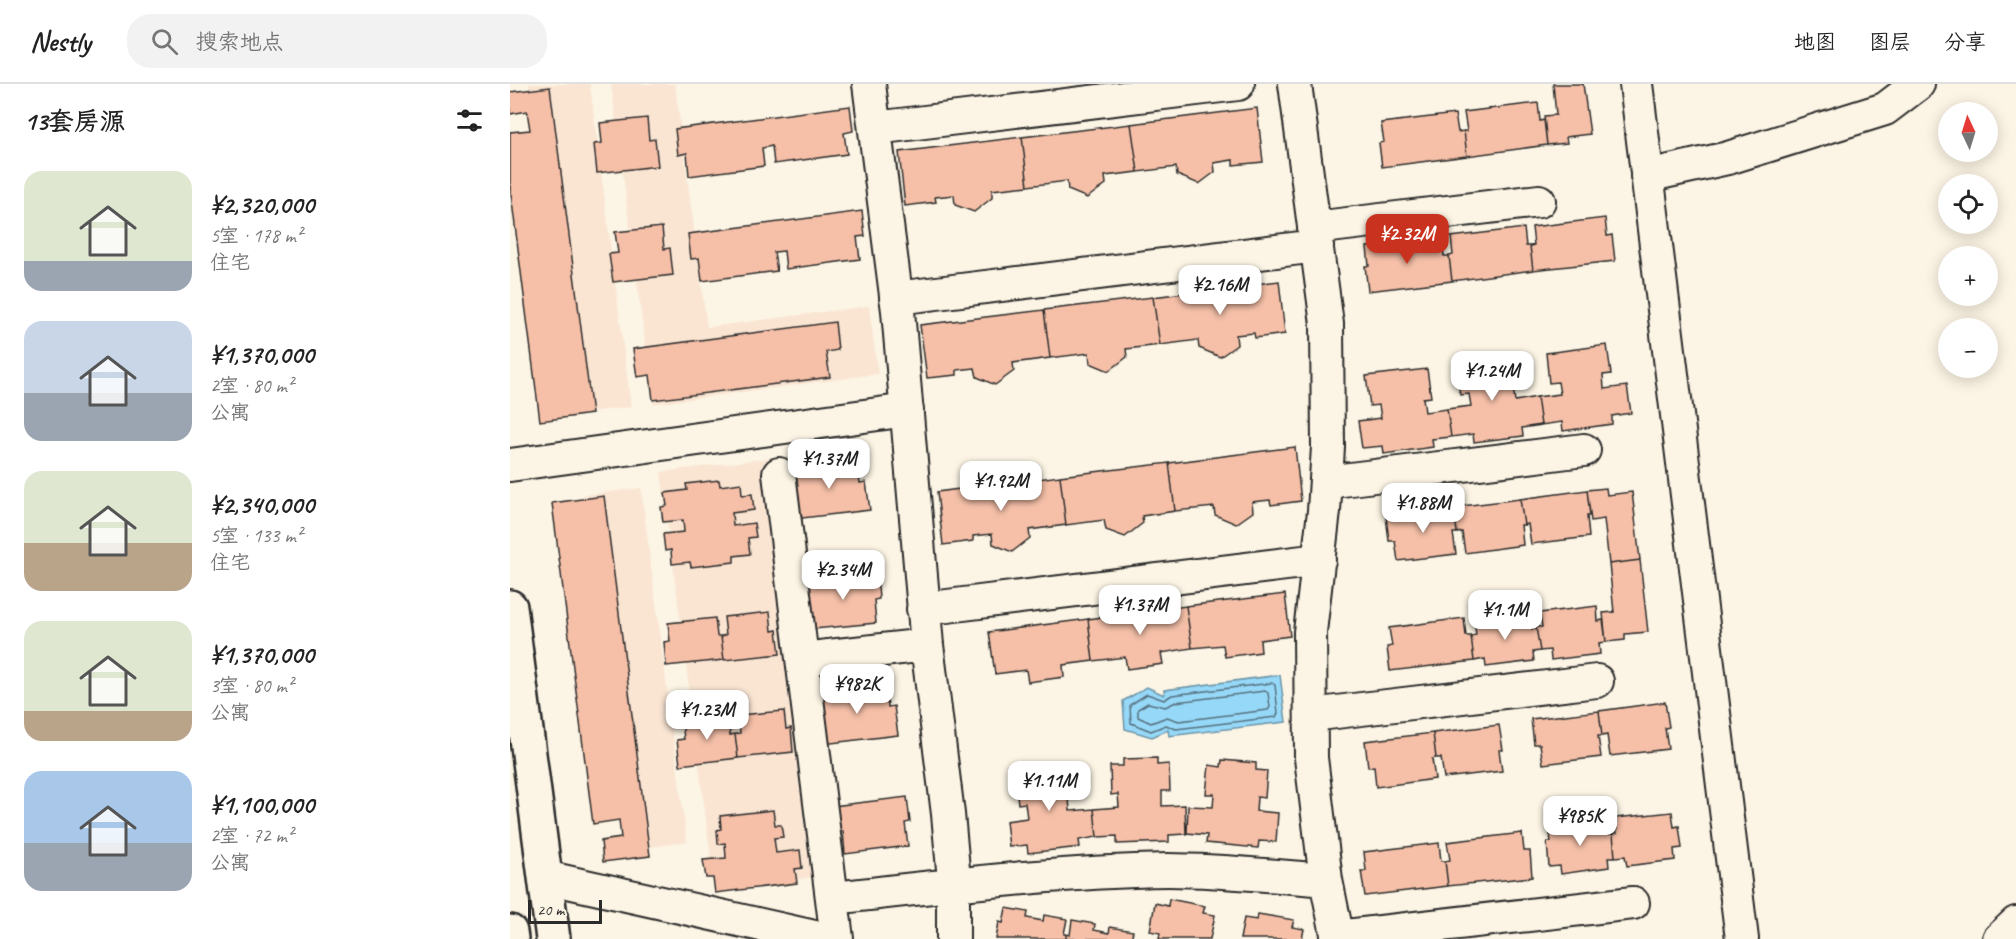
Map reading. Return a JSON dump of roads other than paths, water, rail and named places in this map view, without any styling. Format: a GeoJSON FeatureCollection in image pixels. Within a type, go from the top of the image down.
{"type":"FeatureCollection","features":[{"type":"Feature","properties":{"kind":"main road"},"geometry":{"type":"LineString","coordinates":[[510,607],[553,939]]}},
{"type":"Feature","properties":{"kind":"main road"},"geometry":{"type":"LineString","coordinates":[[510,932],[511,939]]}},
{"type":"Feature","properties":{"kind":"street"},"geometry":{"type":"LineString","coordinates":[[869,84],[896,298],[923,609],[948,814],[953,939]]}},
{"type":"Feature","properties":{"kind":"street"},"geometry":{"type":"LineString","coordinates":[[875,128],[1238,84]]}},
{"type":"Feature","properties":{"kind":"street"},"geometry":{"type":"LineString","coordinates":[[1295,84],[1326,324],[1328,447],[1310,632],[1311,758],[1326,880],[1338,938],[1633,903]]}},
{"type":"Feature","properties":{"kind":"street"},"geometry":{"type":"LineString","coordinates":[[1636,84],[1742,939]]}},
{"type":"Feature","properties":{"kind":"street"},"geometry":{"type":"LineString","coordinates":[[1647,176],[1728,158],[1884,109],[1918,84]]}},
{"type":"Feature","properties":{"kind":"street"},"geometry":{"type":"LineString","coordinates":[[896,298],[1315,237],[1539,201]]}},
{"type":"Feature","properties":{"kind":"street"},"geometry":{"type":"LineString","coordinates":[[510,465],[906,410]]}},
{"type":"Feature","properties":{"kind":"street"},"geometry":{"type":"LineString","coordinates":[[1326,482],[1584,450]]}},
{"type":"Feature","properties":{"kind":"street"},"geometry":{"type":"LineString","coordinates":[[779,474],[837,939]]}},
{"type":"Feature","properties":{"kind":"street"},"geometry":{"type":"LineString","coordinates":[[923,609],[1318,560]]}},
{"type":"Feature","properties":{"kind":"street"},"geometry":{"type":"LineString","coordinates":[[802,659],[927,645]]}},
{"type":"Feature","properties":{"kind":"street"},"geometry":{"type":"LineString","coordinates":[[1311,715],[1597,681]]}},
{"type":"Feature","properties":{"kind":"street"},"geometry":{"type":"LineString","coordinates":[[832,898],[1040,876],[1170,870],[1229,871],[1326,880]]}},
{"type":"Feature","properties":{"kind":"street"},"geometry":{"type":"LineString","coordinates":[[545,877],[824,939]]}},
{"type":"Feature","properties":{"kind":"street"},"geometry":{"type":"LineString","coordinates":[[1999,939],[2016,923]]}},
{"type":"Feature","properties":{"kind":"water"},"geometry":{"type":"Polygon","coordinates":[[[1280,675],[1286,722],[1169,736],[1168,730],[1152,737],[1125,729],[1123,701],[1147,687],[1164,695],[1164,690],[1280,675]]]}}]}
